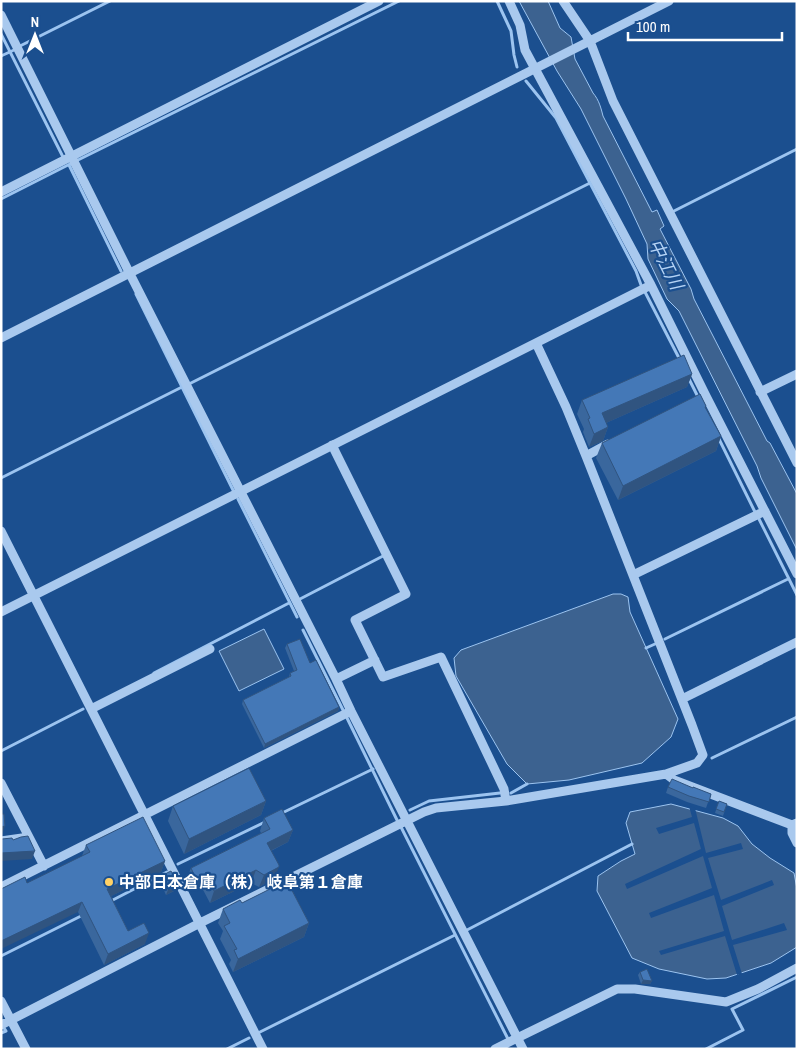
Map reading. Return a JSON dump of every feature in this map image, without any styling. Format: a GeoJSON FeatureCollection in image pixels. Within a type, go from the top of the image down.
{"type":"FeatureCollection","features":[{"type":"Feature","properties":{"kind":"street"},"geometry":{"type":"LineString","coordinates":[[1,192],[380,1]]}},
{"type":"Feature","properties":{"kind":"street"},"geometry":{"type":"LineString","coordinates":[[509,1],[520,24],[525,50],[651,285],[701,398],[765,511],[797,574]]}},
{"type":"Feature","properties":{"kind":"street"},"geometry":{"type":"LineString","coordinates":[[563,1],[587,43],[613,101],[797,463]]}},
{"type":"Feature","properties":{"kind":"street"},"geometry":{"type":"LineString","coordinates":[[1,338],[669,1]]}},
{"type":"Feature","properties":{"kind":"street"},"geometry":{"type":"LineString","coordinates":[[1,15],[351,712],[523,1049]]}},
{"type":"Feature","properties":{"kind":"street"},"geometry":{"type":"LineString","coordinates":[[1,612],[651,285]]}},
{"type":"Feature","properties":{"kind":"street"},"geometry":{"type":"LineString","coordinates":[[1,1025],[200,923],[424,812],[436,808],[506,801],[666,774],[697,763],[703,754],[682,699],[566,407],[536,343]]}},
{"type":"Feature","properties":{"kind":"street"},"geometry":{"type":"LineString","coordinates":[[760,392],[797,374]]}},
{"type":"Feature","properties":{"kind":"street"},"geometry":{"type":"LineString","coordinates":[[586,456],[620,438]]}},
{"type":"Feature","properties":{"kind":"street"},"geometry":{"type":"LineString","coordinates":[[332,445],[406,594],[355,620],[383,677],[441,656],[504,790],[506,801]]}},
{"type":"Feature","properties":{"kind":"street"},"geometry":{"type":"LineString","coordinates":[[633,575],[765,511]]}},
{"type":"Feature","properties":{"kind":"street"},"geometry":{"type":"LineString","coordinates":[[1,531],[263,1049]]}},
{"type":"Feature","properties":{"kind":"street"},"geometry":{"type":"LineString","coordinates":[[682,699],[797,642]]}},
{"type":"Feature","properties":{"kind":"street"},"geometry":{"type":"LineString","coordinates":[[91,709],[210,649]]}},
{"type":"Feature","properties":{"kind":"street"},"geometry":{"type":"LineString","coordinates":[[336,679],[375,660]]}},
{"type":"Feature","properties":{"kind":"street"},"geometry":{"type":"LineString","coordinates":[[1,887],[351,712]]}},
{"type":"Feature","properties":{"kind":"street"},"geometry":{"type":"LineString","coordinates":[[666,774],[674,780],[794,824],[792,833],[797,843]]}},
{"type":"Feature","properties":{"kind":"street"},"geometry":{"type":"LineString","coordinates":[[1,783],[44,866]]}},
{"type":"Feature","properties":{"kind":"street"},"geometry":{"type":"LineString","coordinates":[[1,841],[29,836]]}},
{"type":"Feature","properties":{"kind":"street"},"geometry":{"type":"LineString","coordinates":[[495,1049],[617,989],[635,989],[726,1002],[758,989],[797,968]]}},
{"type":"Feature","properties":{"kind":"street"},"geometry":{"type":"LineString","coordinates":[[1,1001],[26,1049]]}},
{"type":"Feature","properties":{"kind":"water","name":"中江川"},"geometry":{"type":"Polygon","coordinates":[[[519,1],[548,1],[560,28],[571,37],[575,59],[601,107],[603,116],[652,212],[657,210],[664,226],[660,229],[691,289],[694,299],[767,441],[770,443],[797,494],[797,550],[679,311],[667,299],[648,259],[647,244],[581,109],[557,71],[519,1]]]}},
{"type":"Feature","properties":{"kind":"water"},"geometry":{"type":"Polygon","coordinates":[[[613,594],[621,594],[628,597],[630,612],[678,719],[671,737],[642,763],[569,780],[527,784],[507,764],[456,676],[454,658],[461,650],[613,594]]]}},
{"type":"Feature","properties":{"kind":"water"},"geometry":{"type":"Polygon","coordinates":[[[264,629],[284,669],[239,691],[219,651],[264,629]]]}},
{"type":"Feature","properties":{"kind":"water"},"geometry":{"type":"Polygon","coordinates":[[[671,804],[723,818],[738,826],[752,844],[794,873],[797,889],[797,947],[771,963],[726,978],[707,979],[659,969],[632,958],[597,891],[598,876],[635,854],[626,823],[630,812],[671,804]]]}},
{"type":"Feature","properties":{"kind":"pier"},"geometry":{"type":"Polygon","coordinates":[[[689,806],[695,808],[706,853],[741,843],[743,849],[708,858],[721,900],[772,880],[774,885],[722,906],[732,940],[784,923],[787,930],[733,945],[742,974],[737,975],[725,936],[661,955],[659,951],[724,931],[714,895],[651,918],[649,913],[712,888],[703,856],[627,889],[625,884],[701,849],[694,823],[659,834],[656,828],[692,817],[689,806]]]}},
{"type":"Feature","properties":{"kind":"building"},"geometry":{"type":"Polygon","coordinates":[[[684,355],[692,374],[602,413],[608,427],[594,434],[588,419],[590,418],[582,400],[684,355]]]}},
{"type":"Feature","properties":{"kind":"building"},"geometry":{"type":"Polygon","coordinates":[[[700,394],[721,436],[623,486],[602,443],[700,394]]]}},
{"type":"Feature","properties":{"kind":"building"},"geometry":{"type":"Polygon","coordinates":[[[300,639],[310,663],[316,660],[339,707],[265,744],[243,700],[291,676],[290,673],[297,670],[287,644],[300,639]]]}},
{"type":"Feature","properties":{"kind":"building"},"geometry":{"type":"Polygon","coordinates":[[[249,768],[266,801],[189,839],[173,806],[249,768]]]}},
{"type":"Feature","properties":{"kind":"building"},"geometry":{"type":"Polygon","coordinates":[[[672,779],[711,794],[709,802],[668,787],[672,779]]]}},
{"type":"Feature","properties":{"kind":"building"},"geometry":{"type":"Polygon","coordinates":[[[719,801],[727,804],[724,812],[716,809],[719,801]]]}},
{"type":"Feature","properties":{"kind":"building"},"geometry":{"type":"Polygon","coordinates":[[[1,805],[5,826],[1,827],[1,805]]]}},
{"type":"Feature","properties":{"kind":"building"},"geometry":{"type":"Polygon","coordinates":[[[282,809],[293,830],[267,843],[279,867],[264,875],[256,870],[214,891],[205,874],[196,879],[191,868],[270,829],[264,818],[282,809]]]}},
{"type":"Feature","properties":{"kind":"building"},"geometry":{"type":"Polygon","coordinates":[[[143,817],[165,861],[107,889],[128,931],[144,923],[149,933],[108,954],[82,902],[1,941],[1,889],[25,877],[27,883],[90,852],[86,845],[143,817]]]}},
{"type":"Feature","properties":{"kind":"building"},"geometry":{"type":"Polygon","coordinates":[[[28,836],[35,851],[1,853],[1,838],[12,838],[13,840],[28,836]]]}},
{"type":"Feature","properties":{"kind":"building"},"geometry":{"type":"Polygon","coordinates":[[[171,871],[177,883],[169,887],[163,875],[171,871]]]}},
{"type":"Feature","properties":{"kind":"building"},"geometry":{"type":"Polygon","coordinates":[[[285,877],[309,923],[238,959],[234,950],[237,949],[224,926],[230,923],[223,909],[240,900],[242,903],[274,887],[273,884],[285,877]]]}},
{"type":"Feature","properties":{"kind":"building"},"geometry":{"type":"Polygon","coordinates":[[[647,969],[652,981],[643,980],[640,972],[647,969]]]}},
{"type":"Feature","properties":{"kind":"waterway"},"geometry":{"type":"LineString","coordinates":[[20,46],[110,1]]}},
{"type":"Feature","properties":{"kind":"waterway"},"geometry":{"type":"LineString","coordinates":[[78,160],[399,1]]}},
{"type":"Feature","properties":{"kind":"waterway"},"geometry":{"type":"LineString","coordinates":[[497,1],[511,31],[517,67]]}},
{"type":"Feature","properties":{"kind":"waterway"},"geometry":{"type":"LineString","coordinates":[[1,34],[63,157]]}},
{"type":"Feature","properties":{"kind":"waterway"},"geometry":{"type":"LineString","coordinates":[[1,56],[14,50]]}},
{"type":"Feature","properties":{"kind":"waterway"},"geometry":{"type":"LineString","coordinates":[[526,81],[556,118],[636,271],[641,285]]}},
{"type":"Feature","properties":{"kind":"waterway"},"geometry":{"type":"LineString","coordinates":[[674,211],[797,149]]}},
{"type":"Feature","properties":{"kind":"waterway"},"geometry":{"type":"LineString","coordinates":[[1,199],[70,164]]}},
{"type":"Feature","properties":{"kind":"waterway"},"geometry":{"type":"LineString","coordinates":[[69,165],[121,271]]}},
{"type":"Feature","properties":{"kind":"waterway"},"geometry":{"type":"LineString","coordinates":[[189,384],[590,183]]}},
{"type":"Feature","properties":{"kind":"waterway"},"geometry":{"type":"LineString","coordinates":[[645,292],[680,360]]}},
{"type":"Feature","properties":{"kind":"waterway"},"geometry":{"type":"LineString","coordinates":[[136,294],[233,490]]}},
{"type":"Feature","properties":{"kind":"waterway"},"geometry":{"type":"LineString","coordinates":[[688,377],[697,395]]}},
{"type":"Feature","properties":{"kind":"waterway"},"geometry":{"type":"LineString","coordinates":[[1,478],[182,387]]}},
{"type":"Feature","properties":{"kind":"waterway"},"geometry":{"type":"LineString","coordinates":[[718,437],[755,512]]}},
{"type":"Feature","properties":{"kind":"waterway"},"geometry":{"type":"LineString","coordinates":[[238,499],[297,617]]}},
{"type":"Feature","properties":{"kind":"waterway"},"geometry":{"type":"LineString","coordinates":[[758,517],[797,595]]}},
{"type":"Feature","properties":{"kind":"waterway"},"geometry":{"type":"LineString","coordinates":[[300,599],[383,556]]}},
{"type":"Feature","properties":{"kind":"waterway"},"geometry":{"type":"LineString","coordinates":[[665,639],[788,579]]}},
{"type":"Feature","properties":{"kind":"waterway"},"geometry":{"type":"LineString","coordinates":[[154,673],[289,603]]}},
{"type":"Feature","properties":{"kind":"waterway"},"geometry":{"type":"LineString","coordinates":[[303,630],[343,710]]}},
{"type":"Feature","properties":{"kind":"waterway"},"geometry":{"type":"LineString","coordinates":[[646,648],[655,644]]}},
{"type":"Feature","properties":{"kind":"waterway"},"geometry":{"type":"LineString","coordinates":[[1,751],[83,709]]}},
{"type":"Feature","properties":{"kind":"waterway"},"geometry":{"type":"LineString","coordinates":[[712,758],[797,717]]}},
{"type":"Feature","properties":{"kind":"waterway"},"geometry":{"type":"LineString","coordinates":[[347,718],[397,820]]}},
{"type":"Feature","properties":{"kind":"waterway"},"geometry":{"type":"LineString","coordinates":[[280,814],[373,769]]}},
{"type":"Feature","properties":{"kind":"waterway"},"geometry":{"type":"LineString","coordinates":[[511,793],[527,784]]}},
{"type":"Feature","properties":{"kind":"waterway"},"geometry":{"type":"LineString","coordinates":[[410,810],[429,801],[500,793]]}},
{"type":"Feature","properties":{"kind":"waterway"},"geometry":{"type":"LineString","coordinates":[[178,864],[265,822]]}},
{"type":"Feature","properties":{"kind":"waterway"},"geometry":{"type":"LineString","coordinates":[[401,827],[508,1039]]}},
{"type":"Feature","properties":{"kind":"waterway"},"geometry":{"type":"LineString","coordinates":[[467,930],[632,844]]}},
{"type":"Feature","properties":{"kind":"waterway"},"geometry":{"type":"LineString","coordinates":[[109,902],[167,872]]}},
{"type":"Feature","properties":{"kind":"waterway"},"geometry":{"type":"LineString","coordinates":[[1,956],[83,915]]}},
{"type":"Feature","properties":{"kind":"waterway"},"geometry":{"type":"LineString","coordinates":[[260,1032],[455,935]]}},
{"type":"Feature","properties":{"kind":"waterway"},"geometry":{"type":"LineString","coordinates":[[706,1049],[743,1030],[732,1009],[797,977]]}},
{"type":"Feature","properties":{"kind":"waterway"},"geometry":{"type":"LineString","coordinates":[[1,1033],[6,1031],[4,1028]]}},
{"type":"Feature","properties":{"kind":"waterway"},"geometry":{"type":"LineString","coordinates":[[227,1049],[249,1038]]}},
{"type":"Feature","properties":{"kind":"place","name":"中部日本倉庫（株） 岐阜第１倉庫"},"geometry":{"type":"Point","coordinates":[109,882]}}]}
